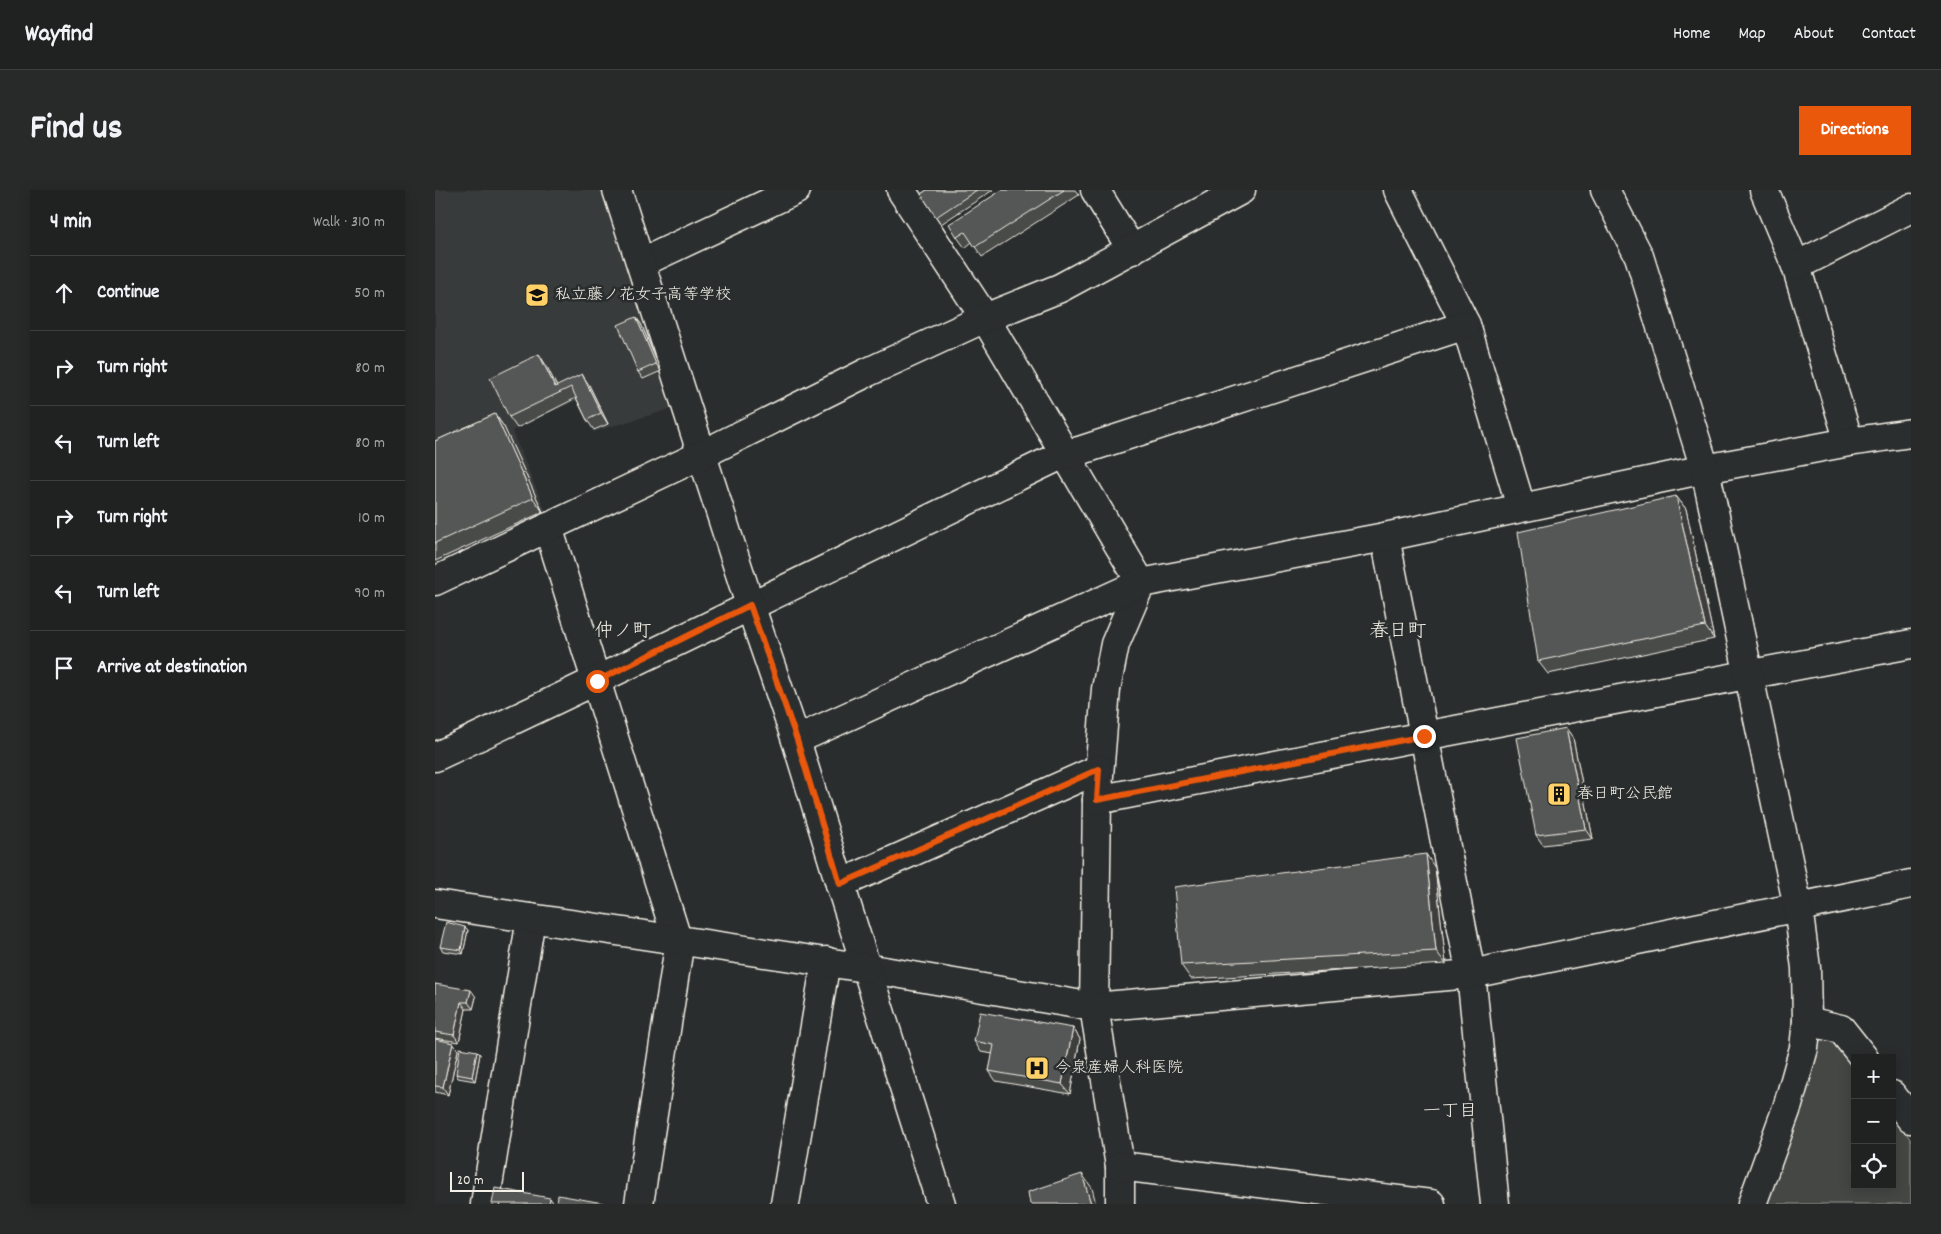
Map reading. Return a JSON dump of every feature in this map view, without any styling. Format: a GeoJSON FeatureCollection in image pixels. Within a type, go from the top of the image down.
{"type":"FeatureCollection","features":[{"type":"Feature","properties":{"kind":"street"},"geometry":{"type":"LineString","coordinates":[[617,190],[750,605],[797,740],[866,968],[941,1204]]}},
{"type":"Feature","properties":{"kind":"street"},"geometry":{"type":"LineString","coordinates":[[641,263],[795,190]]}},
{"type":"Feature","properties":{"kind":"street"},"geometry":{"type":"LineString","coordinates":[[901,190],[985,318],[1141,583]]}},
{"type":"Feature","properties":{"kind":"street"},"geometry":{"type":"LineString","coordinates":[[1095,190],[1132,250]]}},
{"type":"Feature","properties":{"kind":"street"},"geometry":{"type":"LineString","coordinates":[[435,581],[703,454],[866,373],[985,318],[1060,288],[1241,190]]}},
{"type":"Feature","properties":{"kind":"street"},"geometry":{"type":"LineString","coordinates":[[1398,190],[1466,325],[1521,506]]}},
{"type":"Feature","properties":{"kind":"street"},"geometry":{"type":"LineString","coordinates":[[1605,190],[1639,256],[1705,469],[1798,907],[1806,968],[1807,1020],[1804,1048],[1788,1105],[1753,1204]]}},
{"type":"Feature","properties":{"kind":"street"},"geometry":{"type":"LineString","coordinates":[[1764,190],[1795,266],[1849,442]]}},
{"type":"Feature","properties":{"kind":"street"},"geometry":{"type":"LineString","coordinates":[[1795,266],[1911,208]]}},
{"type":"Feature","properties":{"kind":"street"},"geometry":{"type":"LineString","coordinates":[[435,757],[597,681],[1064,454],[1089,448],[1466,325]]}},
{"type":"Feature","properties":{"kind":"street"},"geometry":{"type":"LineString","coordinates":[[797,740],[1141,583],[1385,537],[1521,506],[1705,469],[1849,442],[1911,433]]}},
{"type":"Feature","properties":{"kind":"street"},"geometry":{"type":"LineString","coordinates":[[548,527],[677,939],[678,953],[639,1204]]}},
{"type":"Feature","properties":{"kind":"street"},"geometry":{"type":"LineString","coordinates":[[1385,537],[1471,974],[1495,1204]]}},
{"type":"Feature","properties":{"kind":"street"},"geometry":{"type":"LineString","coordinates":[[1120,1204],[1120,1166],[1094,1007],[1097,800],[1106,689],[1115,644],[1141,583]]}},
{"type":"Feature","properties":{"kind":"street"},"geometry":{"type":"LineString","coordinates":[[1097,800],[1911,644]]}},
{"type":"Feature","properties":{"kind":"street"},"geometry":{"type":"LineString","coordinates":[[840,884],[1099,769]]}},
{"type":"Feature","properties":{"kind":"street"},"geometry":{"type":"LineString","coordinates":[[435,904],[826,961],[1094,1007],[1471,974],[1911,884]]}},
{"type":"Feature","properties":{"kind":"street"},"geometry":{"type":"LineString","coordinates":[[485,1204],[531,918]]}},
{"type":"Feature","properties":{"kind":"street"},"geometry":{"type":"LineString","coordinates":[[785,1204],[826,961]]}},
{"type":"Feature","properties":{"kind":"street"},"geometry":{"type":"LineString","coordinates":[[1807,1020],[1841,1029],[1861,1054]]}},
{"type":"Feature","properties":{"kind":"street"},"geometry":{"type":"LineString","coordinates":[[1895,1099],[1911,1119]]}},
{"type":"Feature","properties":{"kind":"street"},"geometry":{"type":"LineString","coordinates":[[1120,1166],[1414,1203]]}},
{"type":"Feature","properties":{"kind":"shaded area","name":"私立藤ノ花女子高等学校"},"geometry":{"type":"Polygon","coordinates":[[[435,190],[605,190],[674,408],[593,432],[577,400],[512,431],[547,514],[435,566],[435,190]]]}},
{"type":"Feature","properties":{"kind":"shaded area"},"geometry":{"type":"Polygon","coordinates":[[[1821,1038],[1840,1041],[1851,1056],[1851,1189],[1896,1189],[1896,1119],[1911,1140],[1911,1204],[1762,1204],[1811,1075],[1821,1038]]]}},
{"type":"Feature","properties":{"kind":"building"},"geometry":{"type":"Polygon","coordinates":[[[927,190],[977,190],[936,217],[921,194],[927,190]]]}},
{"type":"Feature","properties":{"kind":"building"},"geometry":{"type":"Polygon","coordinates":[[[1002,190],[1064,190],[975,247],[965,232],[957,237],[949,224],[1002,190]]]}},
{"type":"Feature","properties":{"kind":"building"},"geometry":{"type":"Polygon","coordinates":[[[636,317],[656,364],[638,372],[618,325],[636,317]]]}},
{"type":"Feature","properties":{"kind":"building"},"geometry":{"type":"Polygon","coordinates":[[[539,354],[555,387],[582,374],[601,413],[587,420],[571,387],[509,417],[490,378],[539,354]]]}},
{"type":"Feature","properties":{"kind":"building"},"geometry":{"type":"Polygon","coordinates":[[[495,414],[533,498],[435,543],[435,441],[495,414]]]}},
{"type":"Feature","properties":{"kind":"building"},"geometry":{"type":"Polygon","coordinates":[[[1676,496],[1705,626],[1538,661],[1518,532],[1676,496]]]}},
{"type":"Feature","properties":{"kind":"building","name":"春日町公民館"},"geometry":{"type":"Polygon","coordinates":[[[1566,728],[1586,829],[1536,835],[1517,738],[1566,728]]]}},
{"type":"Feature","properties":{"kind":"building"},"geometry":{"type":"Polygon","coordinates":[[[1426,854],[1436,951],[1181,965],[1174,887],[1426,854]]]}},
{"type":"Feature","properties":{"kind":"building"},"geometry":{"type":"Polygon","coordinates":[[[446,922],[465,927],[461,950],[440,947],[446,922]]]}},
{"type":"Feature","properties":{"kind":"building"},"geometry":{"type":"Polygon","coordinates":[[[435,984],[471,990],[468,1002],[461,1002],[454,1035],[435,1032],[435,984]]]}},
{"type":"Feature","properties":{"kind":"building","name":"今泉産婦人科医院"},"geometry":{"type":"Polygon","coordinates":[[[980,1012],[1073,1028],[1062,1084],[989,1071],[994,1045],[974,1041],[980,1012]]]}},
{"type":"Feature","properties":{"kind":"building"},"geometry":{"type":"Polygon","coordinates":[[[435,1039],[453,1043],[443,1087],[435,1086],[435,1039]]]}},
{"type":"Feature","properties":{"kind":"building"},"geometry":{"type":"Polygon","coordinates":[[[460,1048],[477,1051],[472,1077],[456,1074],[460,1048]]]}},
{"type":"Feature","properties":{"kind":"building"},"geometry":{"type":"Polygon","coordinates":[[[1082,1174],[1091,1204],[1030,1204],[1028,1192],[1082,1174]]]}},
{"type":"Feature","properties":{"kind":"building"},"geometry":{"type":"Polygon","coordinates":[[[495,1188],[550,1198],[549,1204],[492,1204],[495,1188]]]}},
{"type":"Feature","properties":{"kind":"building"},"geometry":{"type":"Polygon","coordinates":[[[558,1195],[603,1203],[603,1204],[557,1204],[558,1195]]]}},
{"type":"Feature","properties":{"kind":"place","name":"私立藤ノ花女子高等学校"},"geometry":{"type":"Point","coordinates":[537,295]}},
{"type":"Feature","properties":{"kind":"place","name":"春日町公民館"},"geometry":{"type":"Point","coordinates":[1559,794]}},
{"type":"Feature","properties":{"kind":"place","name":"今泉産婦人科医院"},"geometry":{"type":"Point","coordinates":[1037,1068]}},
{"type":"Feature","properties":{"kind":"district","name":"仲ノ町"},"geometry":{"type":"Point","coordinates":[623,632]}},
{"type":"Feature","properties":{"kind":"district","name":"春日町"},"geometry":{"type":"Point","coordinates":[1398,632]}},
{"type":"Feature","properties":{"kind":"district","name":"一丁目"},"geometry":{"type":"Point","coordinates":[1450,1112]}},
{"type":"Feature","properties":{"kind":"route"},"geometry":{"type":"LineString","coordinates":[[597,681],[750,605],[797,740],[840,884],[1099,769],[1097,800],[1424,736]]}}]}
